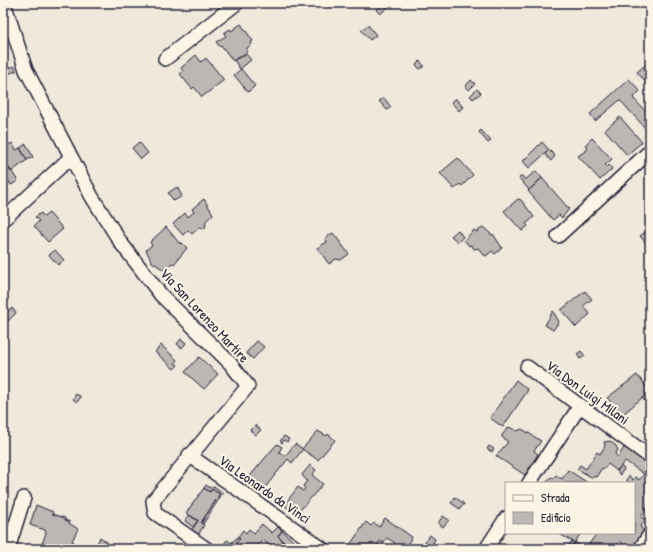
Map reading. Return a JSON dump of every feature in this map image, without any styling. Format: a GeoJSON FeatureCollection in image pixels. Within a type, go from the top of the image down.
{"type":"FeatureCollection","features":[{"type":"Feature","properties":{"kind":"street","name":"Via San Lorenzo Martire"},"geometry":{"type":"LineString","coordinates":[[4,3],[26,70],[92,197],[121,243],[161,295],[230,363],[248,386],[189,455],[153,501],[155,513],[207,549]]}},
{"type":"Feature","properties":{"kind":"street"},"geometry":{"type":"LineString","coordinates":[[165,59],[237,3]]}},
{"type":"Feature","properties":{"kind":"street"},"geometry":{"type":"LineString","coordinates":[[558,236],[650,151]]}},
{"type":"Feature","properties":{"kind":"street"},"geometry":{"type":"LineString","coordinates":[[3,220],[71,157]]}},
{"type":"Feature","properties":{"kind":"street","name":"Via Don Luigi Milani"},"geometry":{"type":"LineString","coordinates":[[527,367],[650,456]]}},
{"type":"Feature","properties":{"kind":"street"},"geometry":{"type":"LineString","coordinates":[[530,482],[580,406]]}},
{"type":"Feature","properties":{"kind":"street","name":"Via Leonardo da Vinci"},"geometry":{"type":"LineString","coordinates":[[189,455],[323,549]]}},
{"type":"Feature","properties":{"kind":"street"},"geometry":{"type":"LineString","coordinates":[[8,549],[24,498]]}},
{"type":"Feature","properties":{"kind":"street"},"geometry":{"type":"LineString","coordinates":[[486,549],[505,520]]}},
{"type":"Feature","properties":{"kind":"street"},"geometry":{"type":"LineString","coordinates":[[640,549],[650,534]]}},
{"type":"Feature","properties":{"kind":"building"},"geometry":{"type":"Polygon","coordinates":[[[377,3],[393,3],[380,14],[376,10],[380,7],[377,3]]]}},
{"type":"Feature","properties":{"kind":"building"},"geometry":{"type":"Polygon","coordinates":[[[612,3],[624,3],[617,9],[612,3]]]}},
{"type":"Feature","properties":{"kind":"building"},"geometry":{"type":"Polygon","coordinates":[[[241,24],[253,41],[247,48],[247,52],[233,61],[221,45],[220,47],[216,42],[226,36],[224,33],[230,29],[231,31],[241,24]]]}},
{"type":"Feature","properties":{"kind":"building"},"geometry":{"type":"Polygon","coordinates":[[[368,25],[376,35],[370,40],[361,30],[368,25]]]}},
{"type":"Feature","properties":{"kind":"building"},"geometry":{"type":"Polygon","coordinates":[[[246,54],[251,60],[240,69],[234,60],[246,54]]]}},
{"type":"Feature","properties":{"kind":"building"},"geometry":{"type":"Polygon","coordinates":[[[196,55],[201,62],[206,58],[224,80],[202,97],[194,87],[192,89],[180,74],[183,71],[181,68],[196,55]]]}},
{"type":"Feature","properties":{"kind":"building"},"geometry":{"type":"Polygon","coordinates":[[[420,61],[424,66],[420,69],[416,65],[420,61]]]}},
{"type":"Feature","properties":{"kind":"building"},"geometry":{"type":"Polygon","coordinates":[[[650,61],[650,87],[637,72],[650,61]]]}},
{"type":"Feature","properties":{"kind":"building"},"geometry":{"type":"Polygon","coordinates":[[[14,66],[16,71],[8,74],[6,69],[14,66]]]}},
{"type":"Feature","properties":{"kind":"building"},"geometry":{"type":"Polygon","coordinates":[[[241,69],[255,86],[248,92],[234,75],[241,69]]]}},
{"type":"Feature","properties":{"kind":"building"},"geometry":{"type":"Polygon","coordinates":[[[629,79],[640,91],[633,98],[650,116],[650,124],[645,128],[620,100],[595,121],[590,114],[629,79]]]}},
{"type":"Feature","properties":{"kind":"building"},"geometry":{"type":"Polygon","coordinates":[[[471,80],[475,84],[469,90],[465,87],[471,80]]]}},
{"type":"Feature","properties":{"kind":"building"},"geometry":{"type":"Polygon","coordinates":[[[477,89],[481,93],[473,99],[470,96],[477,89]]]}},
{"type":"Feature","properties":{"kind":"building"},"geometry":{"type":"Polygon","coordinates":[[[384,98],[391,107],[387,110],[379,101],[384,98]]]}},
{"type":"Feature","properties":{"kind":"building"},"geometry":{"type":"Polygon","coordinates":[[[455,98],[463,107],[459,111],[451,102],[455,98]]]}},
{"type":"Feature","properties":{"kind":"building"},"geometry":{"type":"Polygon","coordinates":[[[620,117],[642,142],[627,155],[605,130],[620,117]]]}},
{"type":"Feature","properties":{"kind":"building"},"geometry":{"type":"Polygon","coordinates":[[[481,130],[491,141],[488,143],[479,132],[481,130]]]}},
{"type":"Feature","properties":{"kind":"building"},"geometry":{"type":"Polygon","coordinates":[[[592,138],[612,159],[605,165],[607,167],[609,165],[612,169],[600,180],[578,156],[588,149],[585,145],[592,138]]]}},
{"type":"Feature","properties":{"kind":"building"},"geometry":{"type":"Polygon","coordinates":[[[139,142],[148,153],[141,159],[132,148],[139,142]]]}},
{"type":"Feature","properties":{"kind":"building"},"geometry":{"type":"Polygon","coordinates":[[[542,142],[549,150],[529,168],[523,161],[542,142]]]}},
{"type":"Feature","properties":{"kind":"building"},"geometry":{"type":"Polygon","coordinates":[[[12,143],[16,150],[20,148],[27,160],[11,172],[3,157],[3,148],[12,143]]]}},
{"type":"Feature","properties":{"kind":"building"},"geometry":{"type":"Polygon","coordinates":[[[26,144],[33,157],[27,160],[20,148],[26,144]]]}},
{"type":"Feature","properties":{"kind":"building"},"geometry":{"type":"Polygon","coordinates":[[[549,150],[555,156],[551,161],[545,154],[549,150]]]}},
{"type":"Feature","properties":{"kind":"building"},"geometry":{"type":"Polygon","coordinates":[[[458,158],[473,175],[462,186],[460,184],[454,189],[440,173],[458,158]]]}},
{"type":"Feature","properties":{"kind":"building"},"geometry":{"type":"Polygon","coordinates":[[[10,169],[18,181],[11,185],[4,173],[10,169]]]}},
{"type":"Feature","properties":{"kind":"building"},"geometry":{"type":"Polygon","coordinates":[[[536,171],[542,178],[529,190],[519,178],[522,176],[525,180],[536,171]]]}},
{"type":"Feature","properties":{"kind":"building"},"geometry":{"type":"Polygon","coordinates":[[[542,178],[569,209],[562,218],[559,215],[553,220],[528,191],[542,178]]]}},
{"type":"Feature","properties":{"kind":"building"},"geometry":{"type":"Polygon","coordinates":[[[177,187],[182,196],[174,201],[168,193],[177,187]]]}},
{"type":"Feature","properties":{"kind":"building"},"geometry":{"type":"Polygon","coordinates":[[[204,199],[213,214],[206,221],[205,229],[200,227],[192,234],[188,230],[183,235],[173,224],[185,213],[188,217],[194,212],[192,209],[204,199]]]}},
{"type":"Feature","properties":{"kind":"building"},"geometry":{"type":"Polygon","coordinates":[[[518,199],[521,200],[534,217],[526,224],[528,226],[522,231],[504,211],[518,199]]]}},
{"type":"Feature","properties":{"kind":"building"},"geometry":{"type":"Polygon","coordinates":[[[41,213],[44,217],[49,213],[63,229],[48,242],[34,226],[39,221],[35,217],[41,213]]]}},
{"type":"Feature","properties":{"kind":"building"},"geometry":{"type":"Polygon","coordinates":[[[166,227],[180,244],[181,242],[187,248],[174,264],[172,263],[164,270],[152,262],[146,250],[152,245],[150,242],[166,227]]]}},
{"type":"Feature","properties":{"kind":"building"},"geometry":{"type":"Polygon","coordinates":[[[483,227],[492,235],[493,234],[502,248],[495,254],[492,251],[486,256],[478,248],[474,249],[471,245],[469,246],[464,240],[474,230],[477,232],[483,227]]]}},
{"type":"Feature","properties":{"kind":"building"},"geometry":{"type":"Polygon","coordinates":[[[650,228],[650,244],[648,245],[640,236],[650,228]]]}},
{"type":"Feature","properties":{"kind":"building"},"geometry":{"type":"Polygon","coordinates":[[[458,230],[463,237],[458,242],[451,236],[458,230]]]}},
{"type":"Feature","properties":{"kind":"building"},"geometry":{"type":"Polygon","coordinates":[[[333,233],[349,254],[341,260],[336,259],[329,264],[317,248],[327,242],[325,238],[333,233]]]}},
{"type":"Feature","properties":{"kind":"building"},"geometry":{"type":"Polygon","coordinates":[[[55,250],[64,260],[58,265],[49,255],[55,250]]]}},
{"type":"Feature","properties":{"kind":"building"},"geometry":{"type":"Polygon","coordinates":[[[585,291],[592,299],[583,306],[590,314],[576,327],[561,310],[585,291]]]}},
{"type":"Feature","properties":{"kind":"building"},"geometry":{"type":"Polygon","coordinates":[[[12,308],[16,313],[5,324],[3,322],[3,316],[12,308]]]}},
{"type":"Feature","properties":{"kind":"building"},"geometry":{"type":"Polygon","coordinates":[[[553,311],[559,322],[553,330],[545,325],[553,311]]]}},
{"type":"Feature","properties":{"kind":"building"},"geometry":{"type":"Polygon","coordinates":[[[181,339],[186,343],[182,348],[177,344],[181,339]]]}},
{"type":"Feature","properties":{"kind":"building"},"geometry":{"type":"Polygon","coordinates":[[[257,341],[264,347],[253,359],[246,353],[257,341]]]}},
{"type":"Feature","properties":{"kind":"building"},"geometry":{"type":"Polygon","coordinates":[[[161,345],[177,360],[175,363],[178,365],[174,369],[155,352],[161,345]]]}},
{"type":"Feature","properties":{"kind":"building"},"geometry":{"type":"Polygon","coordinates":[[[581,351],[585,356],[580,359],[577,354],[581,351]]]}},
{"type":"Feature","properties":{"kind":"building"},"geometry":{"type":"Polygon","coordinates":[[[199,357],[218,374],[204,389],[185,372],[199,357]]]}},
{"type":"Feature","properties":{"kind":"building"},"geometry":{"type":"Polygon","coordinates":[[[637,375],[650,391],[622,415],[607,398],[637,375]]]}},
{"type":"Feature","properties":{"kind":"building"},"geometry":{"type":"Polygon","coordinates":[[[516,380],[528,390],[503,427],[490,418],[516,380]]]}},
{"type":"Feature","properties":{"kind":"building"},"geometry":{"type":"Polygon","coordinates":[[[650,391],[650,406],[642,398],[650,391]]]}},
{"type":"Feature","properties":{"kind":"building"},"geometry":{"type":"Polygon","coordinates":[[[76,394],[81,397],[77,402],[73,399],[76,394]]]}},
{"type":"Feature","properties":{"kind":"building"},"geometry":{"type":"Polygon","coordinates":[[[255,425],[261,430],[256,435],[250,430],[255,425]]]}},
{"type":"Feature","properties":{"kind":"building"},"geometry":{"type":"Polygon","coordinates":[[[509,427],[517,431],[522,429],[541,441],[534,451],[538,454],[533,462],[536,464],[533,469],[530,467],[525,475],[496,456],[508,442],[502,437],[502,435],[509,427]]]}},
{"type":"Feature","properties":{"kind":"building"},"geometry":{"type":"Polygon","coordinates":[[[318,431],[326,436],[328,434],[335,440],[318,460],[302,449],[318,431]]]}},
{"type":"Feature","properties":{"kind":"building"},"geometry":{"type":"Polygon","coordinates":[[[284,436],[289,439],[287,442],[284,440],[282,443],[280,441],[284,436]]]}},
{"type":"Feature","properties":{"kind":"building"},"geometry":{"type":"Polygon","coordinates":[[[610,441],[616,446],[618,450],[615,454],[618,457],[627,443],[650,458],[650,503],[641,517],[646,520],[640,527],[645,531],[631,549],[628,549],[620,541],[614,549],[595,549],[589,544],[596,534],[635,534],[635,482],[629,482],[626,480],[629,476],[633,480],[635,477],[639,480],[644,474],[625,461],[617,471],[608,464],[604,469],[602,468],[596,477],[594,476],[593,478],[577,469],[580,465],[586,469],[597,452],[600,454],[605,446],[604,442],[610,441]]]}},
{"type":"Feature","properties":{"kind":"building"},"geometry":{"type":"Polygon","coordinates":[[[277,444],[282,447],[279,452],[285,456],[295,444],[303,449],[292,463],[288,459],[263,490],[256,485],[258,482],[250,476],[277,444]]]}},
{"type":"Feature","properties":{"kind":"building"},"geometry":{"type":"Polygon","coordinates":[[[489,446],[494,449],[492,452],[487,449],[489,446]]]}},
{"type":"Feature","properties":{"kind":"building"},"geometry":{"type":"Polygon","coordinates":[[[310,465],[316,470],[312,475],[323,484],[296,515],[284,505],[298,487],[303,491],[305,489],[303,486],[307,481],[302,475],[310,465]]]}},
{"type":"Feature","properties":{"kind":"building"},"geometry":{"type":"Polygon","coordinates":[[[621,466],[624,469],[620,475],[617,471],[621,466]]]}},
{"type":"Feature","properties":{"kind":"building"},"geometry":{"type":"Polygon","coordinates":[[[568,470],[586,482],[547,482],[551,477],[553,478],[556,475],[562,479],[568,470]]]}},
{"type":"Feature","properties":{"kind":"building"},"geometry":{"type":"Polygon","coordinates":[[[206,485],[210,488],[214,486],[223,493],[203,524],[201,523],[220,494],[212,489],[210,492],[204,488],[206,485]]]}},
{"type":"Feature","properties":{"kind":"building"},"geometry":{"type":"Polygon","coordinates":[[[204,488],[210,492],[212,489],[220,494],[201,523],[204,525],[197,537],[190,532],[198,521],[186,513],[204,488]]]}},
{"type":"Feature","properties":{"kind":"building"},"geometry":{"type":"Polygon","coordinates":[[[455,497],[464,504],[460,509],[451,503],[455,497]]]}},
{"type":"Feature","properties":{"kind":"building"},"geometry":{"type":"Polygon","coordinates":[[[36,505],[53,512],[52,514],[65,518],[65,520],[70,522],[69,523],[78,529],[72,541],[74,542],[71,549],[40,549],[46,533],[45,530],[30,525],[36,505]]]}},
{"type":"Feature","properties":{"kind":"building"},"geometry":{"type":"Polygon","coordinates":[[[189,515],[198,520],[193,527],[185,521],[189,515]]]}},
{"type":"Feature","properties":{"kind":"building"},"geometry":{"type":"Polygon","coordinates":[[[443,516],[449,520],[443,527],[438,523],[443,516]]]}},
{"type":"Feature","properties":{"kind":"building"},"geometry":{"type":"Polygon","coordinates":[[[385,518],[412,537],[407,545],[413,549],[391,549],[395,543],[387,538],[383,543],[380,541],[375,549],[347,549],[366,522],[371,526],[374,523],[379,527],[385,518]]]}},
{"type":"Feature","properties":{"kind":"building"},"geometry":{"type":"Polygon","coordinates":[[[262,524],[272,533],[278,527],[282,531],[278,536],[291,549],[268,549],[270,546],[263,540],[257,546],[259,549],[242,549],[235,544],[240,539],[238,537],[243,530],[246,533],[249,529],[254,533],[262,524]]]}},
{"type":"Feature","properties":{"kind":"building"},"geometry":{"type":"Polygon","coordinates":[[[282,531],[300,549],[291,549],[285,544],[278,536],[282,531]]]}},
{"type":"Feature","properties":{"kind":"building"},"geometry":{"type":"Polygon","coordinates":[[[560,534],[580,534],[575,542],[585,549],[571,549],[575,543],[560,534]]]}},
{"type":"Feature","properties":{"kind":"building"},"geometry":{"type":"Polygon","coordinates":[[[430,535],[435,539],[433,543],[441,549],[420,549],[430,535]]]}},
{"type":"Feature","properties":{"kind":"building"},"geometry":{"type":"Polygon","coordinates":[[[100,537],[108,543],[106,549],[95,549],[100,537]]]}},
{"type":"Feature","properties":{"kind":"building"},"geometry":{"type":"Polygon","coordinates":[[[238,537],[240,539],[235,544],[242,549],[233,549],[232,542],[238,537]]]}},
{"type":"Feature","properties":{"kind":"building"},"geometry":{"type":"Polygon","coordinates":[[[227,540],[233,544],[229,549],[220,549],[227,540]]]}},
{"type":"Feature","properties":{"kind":"building"},"geometry":{"type":"Polygon","coordinates":[[[572,541],[575,543],[571,549],[565,549],[572,541]]]}},
{"type":"Feature","properties":{"kind":"building"},"geometry":{"type":"Polygon","coordinates":[[[555,544],[562,549],[552,549],[555,544]]]}}]}
